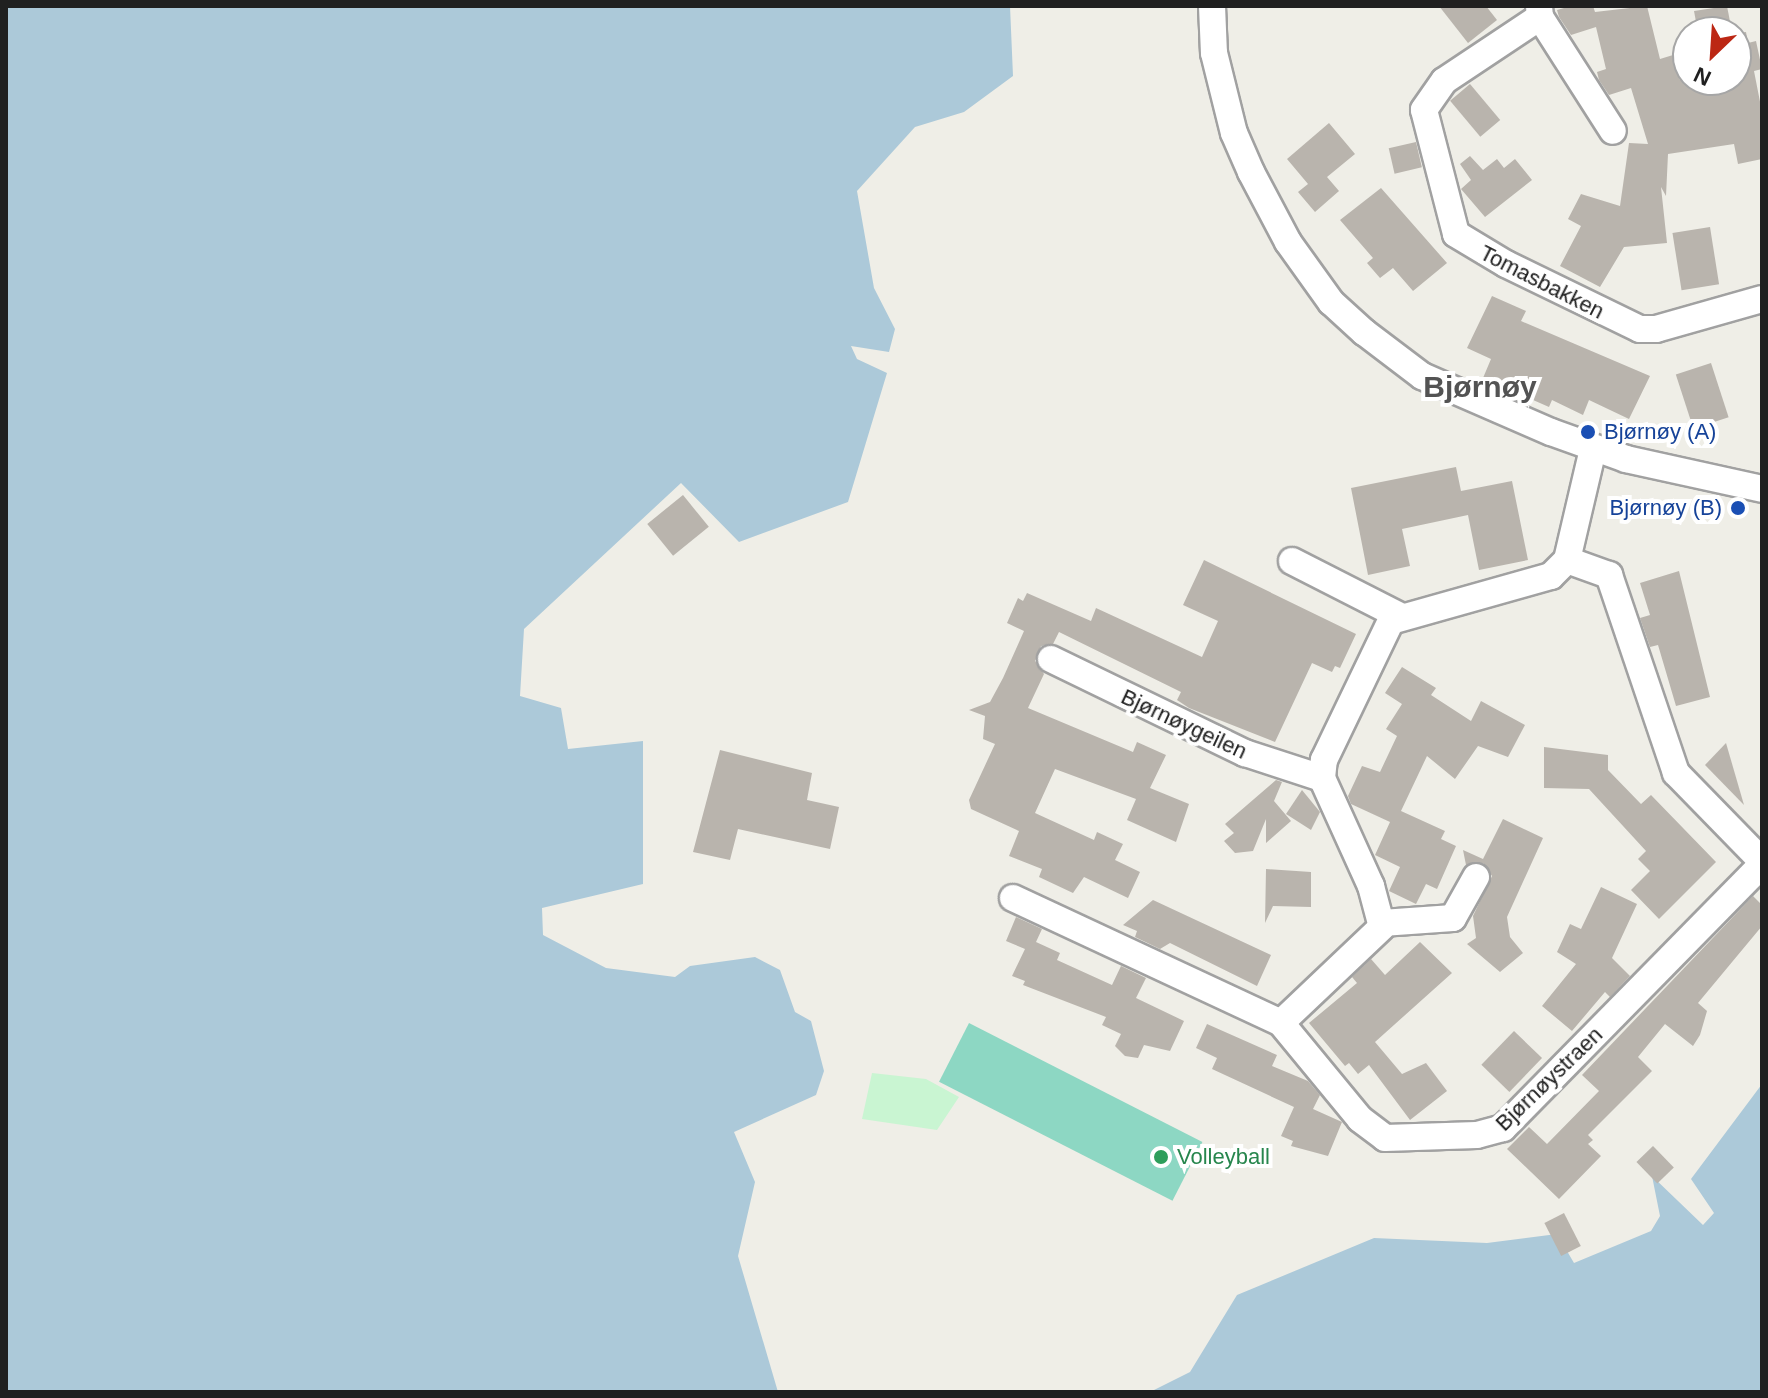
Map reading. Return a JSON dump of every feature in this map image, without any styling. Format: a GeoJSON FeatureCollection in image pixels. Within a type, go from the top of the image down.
{"type":"FeatureCollection","features":[{"type":"Feature","properties":{"kind":"street"},"geometry":{"type":"LineString","coordinates":[[1212,6],[1214,53],[1234,133],[1272,215],[1331,302],[1422,376],[1593,449],[1762,489]]}},
{"type":"Feature","properties":{"kind":"street","name":"Tomasbakken"},"geometry":{"type":"LineString","coordinates":[[1613,131],[1539,11],[1444,81],[1427,103],[1424,122],[1456,234],[1506,264],[1640,329],[1668,326],[1762,299]]}},
{"type":"Feature","properties":{"kind":"street"},"geometry":{"type":"LineString","coordinates":[[1281,1023],[1367,946],[1382,923],[1371,886],[1322,778],[1324,760],[1384,632],[1400,616],[1551,576],[1567,560],[1593,449]]}},
{"type":"Feature","properties":{"kind":"street","name":"Bjørnøystraen"},"geometry":{"type":"LineString","coordinates":[[1013,898],[1281,1023],[1360,1119],[1385,1138],[1497,1133],[1762,862],[1676,773],[1609,575],[1567,560]]}},
{"type":"Feature","properties":{"kind":"street"},"geometry":{"type":"LineString","coordinates":[[1292,561],[1400,616]]}},
{"type":"Feature","properties":{"kind":"street","name":"Bjørnøygeilen"},"geometry":{"type":"LineString","coordinates":[[1051,659],[1245,753],[1322,778]]}},
{"type":"Feature","properties":{"kind":"street"},"geometry":{"type":"LineString","coordinates":[[1382,923],[1453,918],[1476,877]]}},
{"type":"Feature","properties":{"kind":"green space"},"geometry":{"type":"Polygon","coordinates":[[[969,1023],[1202,1142],[1172,1201],[939,1082],[969,1023]]]}},
{"type":"Feature","properties":{"kind":"green space"},"geometry":{"type":"Polygon","coordinates":[[[872,1073],[926,1079],[959,1097],[937,1130],[862,1119],[872,1073]]]}},
{"type":"Feature","properties":{"kind":"water"},"geometry":{"type":"Polygon","coordinates":[[[6,6],[1010,6],[1013,76],[964,112],[915,127],[857,191],[874,288],[895,329],[889,352],[851,346],[857,359],[887,373],[848,502],[739,542],[681,483],[524,629],[520,696],[561,708],[568,749],[643,741],[643,884],[542,908],[543,935],[606,968],[675,977],[690,966],[755,957],[780,970],[795,1012],[811,1021],[824,1071],[816,1095],[734,1132],[755,1182],[738,1256],[778,1392],[6,1392],[6,6]]]}},
{"type":"Feature","properties":{"kind":"water"},"geometry":{"type":"Polygon","coordinates":[[[1762,1084],[1762,1392],[1150,1392],[1190,1372],[1237,1295],[1374,1238],[1487,1243],[1557,1234],[1574,1263],[1651,1231],[1660,1216],[1652,1176],[1703,1225],[1714,1213],[1691,1179],[1762,1084]]]}},
{"type":"Feature","properties":{"kind":"building"},"geometry":{"type":"Polygon","coordinates":[[[1439,6],[1486,6],[1497,20],[1468,43],[1439,6]]]}},
{"type":"Feature","properties":{"kind":"building"},"geometry":{"type":"Polygon","coordinates":[[[1571,6],[1593,6],[1595,12],[1647,6],[1660,59],[1672,55],[1672,96],[1752,96],[1752,42],[1756,41],[1762,69],[1754,71],[1762,112],[1762,159],[1738,164],[1734,144],[1668,154],[1666,196],[1661,187],[1667,243],[1624,247],[1600,287],[1560,266],[1581,226],[1568,219],[1581,194],[1620,206],[1629,143],[1648,144],[1631,88],[1609,95],[1599,80],[1597,72],[1606,69],[1596,27],[1571,35],[1557,10],[1571,6]]]}},
{"type":"Feature","properties":{"kind":"building"},"geometry":{"type":"Polygon","coordinates":[[[1727,6],[1729,16],[1695,16],[1694,11],[1727,6]]]}},
{"type":"Feature","properties":{"kind":"building"},"geometry":{"type":"Polygon","coordinates":[[[1470,84],[1500,120],[1480,137],[1450,101],[1470,84]]]}},
{"type":"Feature","properties":{"kind":"building"},"geometry":{"type":"Polygon","coordinates":[[[1329,123],[1355,154],[1327,177],[1339,191],[1315,212],[1298,192],[1308,184],[1287,159],[1329,123]]]}},
{"type":"Feature","properties":{"kind":"building"},"geometry":{"type":"Polygon","coordinates":[[[1416,142],[1422,167],[1395,174],[1389,148],[1416,142]]]}},
{"type":"Feature","properties":{"kind":"building"},"geometry":{"type":"Polygon","coordinates":[[[1470,156],[1483,170],[1497,159],[1504,168],[1515,159],[1532,180],[1485,217],[1461,189],[1471,180],[1460,164],[1470,156]]]}},
{"type":"Feature","properties":{"kind":"building"},"geometry":{"type":"Polygon","coordinates":[[[1381,188],[1447,263],[1413,291],[1393,268],[1380,278],[1367,263],[1373,258],[1340,220],[1381,188]]]}},
{"type":"Feature","properties":{"kind":"building"},"geometry":{"type":"Polygon","coordinates":[[[1710,227],[1719,284],[1682,290],[1672,233],[1710,227]]]}},
{"type":"Feature","properties":{"kind":"building"},"geometry":{"type":"Polygon","coordinates":[[[1492,296],[1526,311],[1521,321],[1650,376],[1629,419],[1589,400],[1583,415],[1552,400],[1549,407],[1483,378],[1491,359],[1467,348],[1492,296]]]}},
{"type":"Feature","properties":{"kind":"building"},"geometry":{"type":"Polygon","coordinates":[[[1711,363],[1729,417],[1693,429],[1676,374],[1711,363]]]}},
{"type":"Feature","properties":{"kind":"building"},"geometry":{"type":"Polygon","coordinates":[[[1456,467],[1461,491],[1512,481],[1528,560],[1479,570],[1468,515],[1402,529],[1410,566],[1368,575],[1351,488],[1456,467]]]}},
{"type":"Feature","properties":{"kind":"building"},"geometry":{"type":"Polygon","coordinates":[[[683,495],[709,527],[673,556],[647,524],[683,495]]]}},
{"type":"Feature","properties":{"kind":"building"},"geometry":{"type":"Polygon","coordinates":[[[1204,560],[1356,634],[1340,668],[1335,666],[1332,672],[1312,663],[1275,742],[1189,708],[1177,700],[1181,692],[1059,632],[1053,644],[1041,646],[1035,661],[1044,674],[1028,708],[1133,752],[1137,742],[1166,755],[1150,788],[1189,804],[1176,842],[1127,820],[1136,799],[1055,769],[1035,813],[1094,840],[1097,832],[1123,844],[1115,860],[1140,872],[1128,898],[1084,877],[1073,893],[1039,877],[1042,869],[1009,856],[1019,831],[971,809],[969,800],[995,744],[983,739],[985,716],[969,710],[990,702],[1003,678],[1024,631],[1007,623],[1018,598],[1023,601],[1027,593],[1091,621],[1096,608],[1202,657],[1218,621],[1183,605],[1204,560]]]}},
{"type":"Feature","properties":{"kind":"building"},"geometry":{"type":"Polygon","coordinates":[[[1679,571],[1710,697],[1676,706],[1658,645],[1650,647],[1640,618],[1650,615],[1640,583],[1679,571]]]}},
{"type":"Feature","properties":{"kind":"building"},"geometry":{"type":"Polygon","coordinates":[[[1402,667],[1436,688],[1431,695],[1471,721],[1481,701],[1525,725],[1508,757],[1478,746],[1455,779],[1427,756],[1401,811],[1445,831],[1441,839],[1456,846],[1437,889],[1426,884],[1416,904],[1389,891],[1400,867],[1375,855],[1390,822],[1351,804],[1348,796],[1362,766],[1380,772],[1397,736],[1386,729],[1402,704],[1385,693],[1402,667]]]}},
{"type":"Feature","properties":{"kind":"building"},"geometry":{"type":"Polygon","coordinates":[[[1726,743],[1744,805],[1705,765],[1726,743]]]}},
{"type":"Feature","properties":{"kind":"building"},"geometry":{"type":"Polygon","coordinates":[[[1544,747],[1608,755],[1608,770],[1641,804],[1651,795],[1716,862],[1659,919],[1631,890],[1650,871],[1638,859],[1646,851],[1589,789],[1544,788],[1544,747]]]}},
{"type":"Feature","properties":{"kind":"building"},"geometry":{"type":"Polygon","coordinates":[[[720,750],[812,773],[807,800],[839,807],[830,849],[738,829],[730,860],[693,852],[720,750]]]}},
{"type":"Feature","properties":{"kind":"building"},"geometry":{"type":"Polygon","coordinates":[[[1276,780],[1282,782],[1274,801],[1291,821],[1266,843],[1266,819],[1253,851],[1235,853],[1224,841],[1234,833],[1225,824],[1276,780]]]}},
{"type":"Feature","properties":{"kind":"building"},"geometry":{"type":"Polygon","coordinates":[[[1302,790],[1320,812],[1311,830],[1286,814],[1302,790]]]}},
{"type":"Feature","properties":{"kind":"building"},"geometry":{"type":"Polygon","coordinates":[[[1503,819],[1543,838],[1507,917],[1510,937],[1523,953],[1500,972],[1467,944],[1476,938],[1473,916],[1492,876],[1483,863],[1466,865],[1463,850],[1483,859],[1503,819]]]}},
{"type":"Feature","properties":{"kind":"building"},"geometry":{"type":"Polygon","coordinates":[[[1266,869],[1311,872],[1311,907],[1273,906],[1265,923],[1266,869]]]}},
{"type":"Feature","properties":{"kind":"building"},"geometry":{"type":"Polygon","coordinates":[[[1601,887],[1637,904],[1612,958],[1630,976],[1610,997],[1605,992],[1572,1031],[1542,1006],[1576,964],[1557,952],[1570,924],[1581,929],[1601,887]]]}},
{"type":"Feature","properties":{"kind":"building"},"geometry":{"type":"Polygon","coordinates":[[[1753,896],[1762,905],[1762,926],[1698,1003],[1707,1011],[1700,1035],[1693,1046],[1665,1024],[1638,1057],[1652,1071],[1588,1135],[1593,1140],[1588,1144],[1601,1156],[1559,1199],[1507,1149],[1529,1127],[1547,1144],[1599,1091],[1582,1075],[1753,896]]]}},
{"type":"Feature","properties":{"kind":"building"},"geometry":{"type":"Polygon","coordinates":[[[1153,900],[1271,955],[1257,986],[1170,943],[1160,949],[1135,937],[1137,931],[1123,925],[1153,900]]]}},
{"type":"Feature","properties":{"kind":"building"},"geometry":{"type":"Polygon","coordinates":[[[1016,917],[1042,929],[1036,942],[1060,953],[1057,960],[1112,985],[1121,966],[1146,978],[1136,998],[1184,1021],[1170,1051],[1144,1045],[1138,1058],[1125,1056],[1115,1046],[1121,1034],[1102,1025],[1106,1017],[1023,985],[1025,981],[1012,976],[1025,949],[1006,941],[1016,917]]]}},
{"type":"Feature","properties":{"kind":"building"},"geometry":{"type":"Polygon","coordinates":[[[1420,942],[1452,973],[1375,1042],[1402,1074],[1426,1063],[1447,1091],[1410,1120],[1369,1065],[1358,1074],[1349,1063],[1345,1066],[1309,1023],[1357,983],[1352,977],[1371,959],[1385,975],[1420,942]]]}},
{"type":"Feature","properties":{"kind":"building"},"geometry":{"type":"Polygon","coordinates":[[[1207,1024],[1277,1055],[1272,1066],[1308,1081],[1320,1095],[1313,1109],[1342,1122],[1328,1156],[1291,1146],[1293,1141],[1281,1136],[1294,1107],[1212,1069],[1217,1058],[1196,1048],[1207,1024]]]}},
{"type":"Feature","properties":{"kind":"building"},"geometry":{"type":"Polygon","coordinates":[[[1514,1031],[1542,1058],[1509,1092],[1481,1065],[1514,1031]]]}},
{"type":"Feature","properties":{"kind":"building"},"geometry":{"type":"Polygon","coordinates":[[[1653,1146],[1674,1168],[1657,1184],[1636,1162],[1653,1146]]]}},
{"type":"Feature","properties":{"kind":"building"},"geometry":{"type":"Polygon","coordinates":[[[1564,1213],[1581,1246],[1561,1256],[1544,1223],[1564,1213]]]}},
{"type":"Feature","properties":{"kind":"place","name":"Bjørnøy (A)"},"geometry":{"type":"Point","coordinates":[1588,432]}},
{"type":"Feature","properties":{"kind":"place","name":"Bjørnøy (B)"},"geometry":{"type":"Point","coordinates":[1738,508]}},
{"type":"Feature","properties":{"kind":"place","name":"Volleyball"},"geometry":{"type":"Point","coordinates":[1161,1157]}},
{"type":"Feature","properties":{"kind":"district","name":"Bjørnøy"},"geometry":{"type":"Point","coordinates":[1480,387]}}]}
